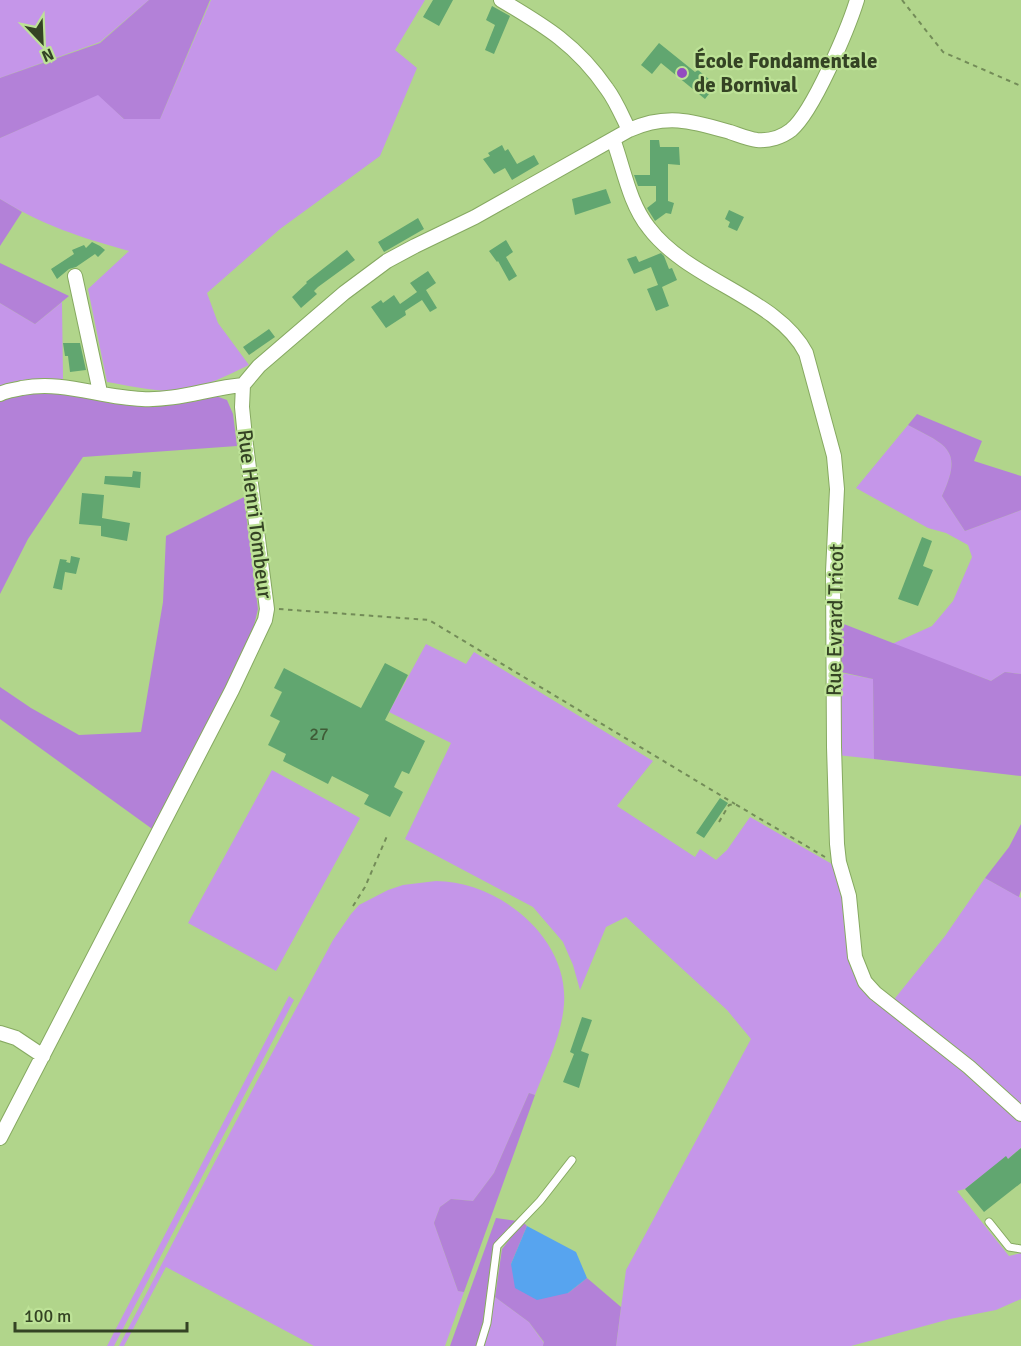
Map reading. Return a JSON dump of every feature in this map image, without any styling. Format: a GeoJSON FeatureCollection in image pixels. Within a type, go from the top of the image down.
{"type":"FeatureCollection","features":[{"type":"Feature","properties":{"kind":"street"},"geometry":{"type":"LineString","coordinates":[[501,0],[550,29],[571,45],[609,91],[629,130]]}},
{"type":"Feature","properties":{"kind":"street"},"geometry":{"type":"LineString","coordinates":[[0,394],[36,386],[61,385],[141,399],[160,399],[220,387],[243,385],[268,358],[344,293],[387,261],[484,212],[629,130],[645,123],[677,119],[692,121],[756,140],[772,140],[790,131],[803,117],[828,71],[857,0]]}},
{"type":"Feature","properties":{"kind":"street","name":"Rue Evrard Tricot"},"geometry":{"type":"LineString","coordinates":[[613,139],[631,194],[648,228],[660,241],[690,265],[779,320],[796,336],[810,363],[834,456],[837,489],[833,572],[834,747],[839,862],[849,896],[855,957],[865,982],[874,993],[969,1067],[1021,1114]]}},
{"type":"Feature","properties":{"kind":"street"},"geometry":{"type":"LineString","coordinates":[[75,276],[100,392]]}},
{"type":"Feature","properties":{"kind":"street","name":"Rue Henri Tombeur"},"geometry":{"type":"LineString","coordinates":[[0,1138],[232,690],[256,640],[267,609],[244,437],[243,385]]}},
{"type":"Feature","properties":{"kind":"street"},"geometry":{"type":"LineString","coordinates":[[0,1033],[16,1038],[43,1056]]}},
{"type":"Feature","properties":{"kind":"lane"},"geometry":{"type":"LineString","coordinates":[[480,1346],[487,1323],[497,1246],[540,1201],[572,1160]]}},
{"type":"Feature","properties":{"kind":"lane"},"geometry":{"type":"LineString","coordinates":[[989,1222],[1009,1247],[1021,1249]]}},
{"type":"Feature","properties":{"kind":"path"},"geometry":{"type":"LineString","coordinates":[[902,0],[943,52],[1021,86]]}},
{"type":"Feature","properties":{"kind":"path"},"geometry":{"type":"LineString","coordinates":[[267,609],[429,620],[816,853],[839,862]]}},
{"type":"Feature","properties":{"kind":"path"},"geometry":{"type":"LineString","coordinates":[[719,822],[729,805],[735,804]]}},
{"type":"Feature","properties":{"kind":"path"},"geometry":{"type":"LineString","coordinates":[[353,906],[365,887],[387,836]]}},
{"type":"Feature","properties":{"kind":"shaded area"},"geometry":{"type":"Polygon","coordinates":[[[0,0],[149,0],[100,42],[0,78],[0,0]]]}},
{"type":"Feature","properties":{"kind":"shaded area"},"geometry":{"type":"Polygon","coordinates":[[[149,0],[210,0],[160,119],[124,119],[98,95],[0,138],[0,78],[100,43],[149,0]]]}},
{"type":"Feature","properties":{"kind":"shaded area"},"geometry":{"type":"Polygon","coordinates":[[[211,0],[425,0],[395,50],[417,68],[380,156],[280,229],[207,293],[218,323],[249,365],[225,377],[182,390],[154,390],[107,382],[88,289],[129,251],[63,230],[0,199],[0,138],[98,94],[124,119],[160,119],[211,0]]]}},
{"type":"Feature","properties":{"kind":"shaded area"},"geometry":{"type":"Polygon","coordinates":[[[0,199],[22,212],[0,246],[0,199]]]}},
{"type":"Feature","properties":{"kind":"shaded area"},"geometry":{"type":"Polygon","coordinates":[[[0,263],[69,296],[35,324],[0,303],[0,263]]]}},
{"type":"Feature","properties":{"kind":"shaded area"},"geometry":{"type":"Polygon","coordinates":[[[62,302],[63,379],[23,380],[0,387],[0,303],[35,324],[62,302]]]}},
{"type":"Feature","properties":{"kind":"shaded area"},"geometry":{"type":"Polygon","coordinates":[[[59,389],[109,403],[147,407],[198,401],[213,395],[227,400],[233,414],[237,446],[83,457],[28,539],[0,594],[0,401],[17,394],[59,389]]]}},
{"type":"Feature","properties":{"kind":"shaded area"},"geometry":{"type":"Polygon","coordinates":[[[917,414],[982,441],[974,461],[1021,476],[1021,510],[965,531],[942,496],[951,468],[948,450],[908,425],[917,414]]]}},
{"type":"Feature","properties":{"kind":"shaded area"},"geometry":{"type":"Polygon","coordinates":[[[908,425],[948,450],[951,468],[942,496],[965,531],[1021,510],[1021,674],[1005,672],[991,681],[892,644],[932,626],[953,601],[972,557],[968,545],[946,533],[928,528],[856,488],[908,425]]]}},
{"type":"Feature","properties":{"kind":"shaded area"},"geometry":{"type":"Polygon","coordinates":[[[244,497],[258,609],[251,638],[155,831],[0,719],[0,687],[31,708],[79,735],[141,732],[163,602],[166,536],[244,497]]]}},
{"type":"Feature","properties":{"kind":"shaded area"},"geometry":{"type":"Polygon","coordinates":[[[836,621],[991,681],[1005,672],[1021,674],[1021,776],[874,759],[873,679],[836,671],[836,621]]]}},
{"type":"Feature","properties":{"kind":"shaded area"},"geometry":{"type":"Polygon","coordinates":[[[426,644],[466,664],[474,652],[653,761],[617,806],[695,857],[700,849],[716,860],[727,850],[750,817],[839,868],[855,973],[1021,1118],[1021,1148],[965,1189],[957,1191],[1009,1256],[1021,1253],[1021,1299],[996,1310],[950,1319],[851,1346],[616,1346],[626,1270],[751,1039],[727,1010],[626,917],[606,927],[580,990],[563,942],[533,907],[405,839],[451,743],[389,712],[426,644]]]}},
{"type":"Feature","properties":{"kind":"shaded area"},"geometry":{"type":"Polygon","coordinates":[[[836,672],[873,679],[874,759],[837,755],[836,672]]]}},
{"type":"Feature","properties":{"kind":"shaded area"},"geometry":{"type":"Polygon","coordinates":[[[272,770],[360,818],[276,971],[188,923],[272,770]]]}},
{"type":"Feature","properties":{"kind":"shaded area"},"geometry":{"type":"Polygon","coordinates":[[[1021,824],[1021,890],[1019,897],[985,878],[1009,847],[1021,824]]]}},
{"type":"Feature","properties":{"kind":"shaded area"},"geometry":{"type":"Polygon","coordinates":[[[985,878],[1021,898],[1021,1107],[959,1051],[892,1002],[945,936],[985,878]]]}},
{"type":"Feature","properties":{"kind":"shaded area"},"geometry":{"type":"Polygon","coordinates":[[[436,881],[460,884],[483,891],[505,902],[525,917],[542,936],[555,957],[562,979],[564,1004],[557,1039],[535,1095],[529,1093],[494,1173],[473,1201],[451,1199],[440,1207],[434,1223],[458,1291],[464,1292],[445,1346],[314,1346],[166,1267],[124,1346],[119,1346],[333,940],[359,905],[403,885],[436,881]]]}},
{"type":"Feature","properties":{"kind":"shaded area"},"geometry":{"type":"Polygon","coordinates":[[[289,996],[294,1000],[114,1346],[107,1346],[289,996]]]}},
{"type":"Feature","properties":{"kind":"shaded area"},"geometry":{"type":"Polygon","coordinates":[[[529,1093],[535,1095],[464,1292],[458,1291],[434,1223],[440,1207],[451,1199],[473,1201],[494,1173],[529,1093]]]}},
{"type":"Feature","properties":{"kind":"shaded area"},"geometry":{"type":"Polygon","coordinates":[[[496,1218],[517,1221],[493,1246],[483,1322],[476,1346],[450,1346],[496,1218]]]}},
{"type":"Feature","properties":{"kind":"shaded area"},"geometry":{"type":"Polygon","coordinates":[[[523,1222],[527,1226],[511,1264],[568,1293],[587,1278],[621,1307],[616,1346],[543,1346],[544,1342],[529,1322],[495,1297],[502,1249],[523,1222]]]}},
{"type":"Feature","properties":{"kind":"shaded area"},"geometry":{"type":"Polygon","coordinates":[[[495,1297],[529,1322],[544,1343],[543,1346],[483,1346],[495,1297]]]}},
{"type":"Feature","properties":{"kind":"water"},"geometry":{"type":"Polygon","coordinates":[[[527,1226],[576,1252],[587,1278],[568,1293],[537,1300],[515,1288],[511,1264],[527,1226]]]}},
{"type":"Feature","properties":{"kind":"building"},"geometry":{"type":"Polygon","coordinates":[[[433,0],[453,0],[439,26],[423,17],[433,0]]]}},
{"type":"Feature","properties":{"kind":"building"},"geometry":{"type":"Polygon","coordinates":[[[492,6],[510,16],[494,54],[485,50],[495,25],[486,20],[492,6]]]}},
{"type":"Feature","properties":{"kind":"building"},"geometry":{"type":"Polygon","coordinates":[[[659,43],[695,72],[698,70],[716,85],[705,99],[661,63],[652,74],[641,65],[659,43]]]}},
{"type":"Feature","properties":{"kind":"building"},"geometry":{"type":"Polygon","coordinates":[[[650,140],[659,140],[660,147],[679,147],[680,165],[668,164],[668,201],[674,203],[671,214],[666,213],[655,221],[647,208],[656,201],[656,186],[638,186],[634,175],[650,175],[650,140]]]}},
{"type":"Feature","properties":{"kind":"building"},"geometry":{"type":"Polygon","coordinates":[[[502,145],[505,151],[508,149],[517,164],[534,155],[539,164],[512,180],[505,168],[494,174],[483,159],[490,156],[488,153],[502,145]]]}},
{"type":"Feature","properties":{"kind":"building"},"geometry":{"type":"Polygon","coordinates":[[[606,189],[611,203],[575,215],[572,199],[606,189]]]}},
{"type":"Feature","properties":{"kind":"building"},"geometry":{"type":"Polygon","coordinates":[[[729,210],[744,217],[737,231],[728,227],[730,222],[725,219],[729,210]]]}},
{"type":"Feature","properties":{"kind":"building"},"geometry":{"type":"Polygon","coordinates":[[[418,218],[424,229],[384,252],[378,242],[418,218]]]}},
{"type":"Feature","properties":{"kind":"building"},"geometry":{"type":"Polygon","coordinates":[[[506,240],[513,252],[506,257],[517,276],[509,281],[498,261],[489,251],[506,240]]]}},
{"type":"Feature","properties":{"kind":"building"},"geometry":{"type":"Polygon","coordinates":[[[92,242],[105,250],[98,257],[95,254],[57,279],[51,269],[74,254],[72,250],[84,245],[86,248],[92,242]]]}},
{"type":"Feature","properties":{"kind":"building"},"geometry":{"type":"Polygon","coordinates":[[[347,250],[355,260],[318,287],[314,291],[317,294],[301,308],[292,297],[306,282],[347,250]]]}},
{"type":"Feature","properties":{"kind":"building"},"geometry":{"type":"Polygon","coordinates":[[[661,253],[669,269],[672,268],[677,280],[662,287],[669,306],[656,311],[647,289],[658,285],[651,267],[634,274],[627,259],[636,256],[639,262],[661,253]]]}},
{"type":"Feature","properties":{"kind":"building"},"geometry":{"type":"Polygon","coordinates":[[[428,271],[436,283],[426,290],[437,308],[430,312],[422,300],[405,311],[406,315],[386,328],[371,307],[381,300],[383,303],[394,295],[400,304],[417,292],[410,283],[428,271]]]}},
{"type":"Feature","properties":{"kind":"building"},"geometry":{"type":"Polygon","coordinates":[[[269,329],[275,337],[249,355],[243,347],[269,329]]]}},
{"type":"Feature","properties":{"kind":"building"},"geometry":{"type":"Polygon","coordinates":[[[63,343],[80,343],[86,370],[70,372],[68,356],[65,356],[63,343]]]}},
{"type":"Feature","properties":{"kind":"building"},"geometry":{"type":"Polygon","coordinates":[[[133,471],[141,472],[140,488],[104,484],[105,476],[132,477],[133,471]]]}},
{"type":"Feature","properties":{"kind":"building"},"geometry":{"type":"Polygon","coordinates":[[[82,493],[104,495],[102,518],[130,523],[127,541],[101,536],[101,526],[79,524],[82,493]]]}},
{"type":"Feature","properties":{"kind":"building"},"geometry":{"type":"Polygon","coordinates":[[[922,537],[932,541],[923,566],[933,570],[918,606],[898,599],[922,537]]]}},
{"type":"Feature","properties":{"kind":"building"},"geometry":{"type":"Polygon","coordinates":[[[71,556],[80,558],[76,574],[65,572],[62,590],[53,588],[60,559],[70,563],[71,556]]]}},
{"type":"Feature","properties":{"kind":"building"},"geometry":{"type":"Polygon","coordinates":[[[385,663],[408,675],[385,720],[425,741],[409,774],[402,771],[394,787],[403,792],[390,817],[364,804],[369,795],[332,776],[328,784],[283,761],[286,754],[268,745],[280,721],[270,716],[282,692],[274,688],[284,668],[361,708],[385,663]]]}},
{"type":"Feature","properties":{"kind":"building"},"geometry":{"type":"Polygon","coordinates":[[[720,798],[728,803],[704,838],[696,833],[720,798]]]}},
{"type":"Feature","properties":{"kind":"building"},"geometry":{"type":"Polygon","coordinates":[[[582,1017],[592,1020],[581,1051],[589,1054],[579,1088],[563,1082],[574,1054],[570,1052],[582,1017]]]}},
{"type":"Feature","properties":{"kind":"building"},"geometry":{"type":"Polygon","coordinates":[[[1021,1148],[1021,1183],[984,1212],[965,1189],[1006,1156],[1008,1159],[1021,1148]]]}},
{"type":"Feature","properties":{"kind":"place","name":"École Fondamentale de Bornival"},"geometry":{"type":"Point","coordinates":[682,73]}}]}
